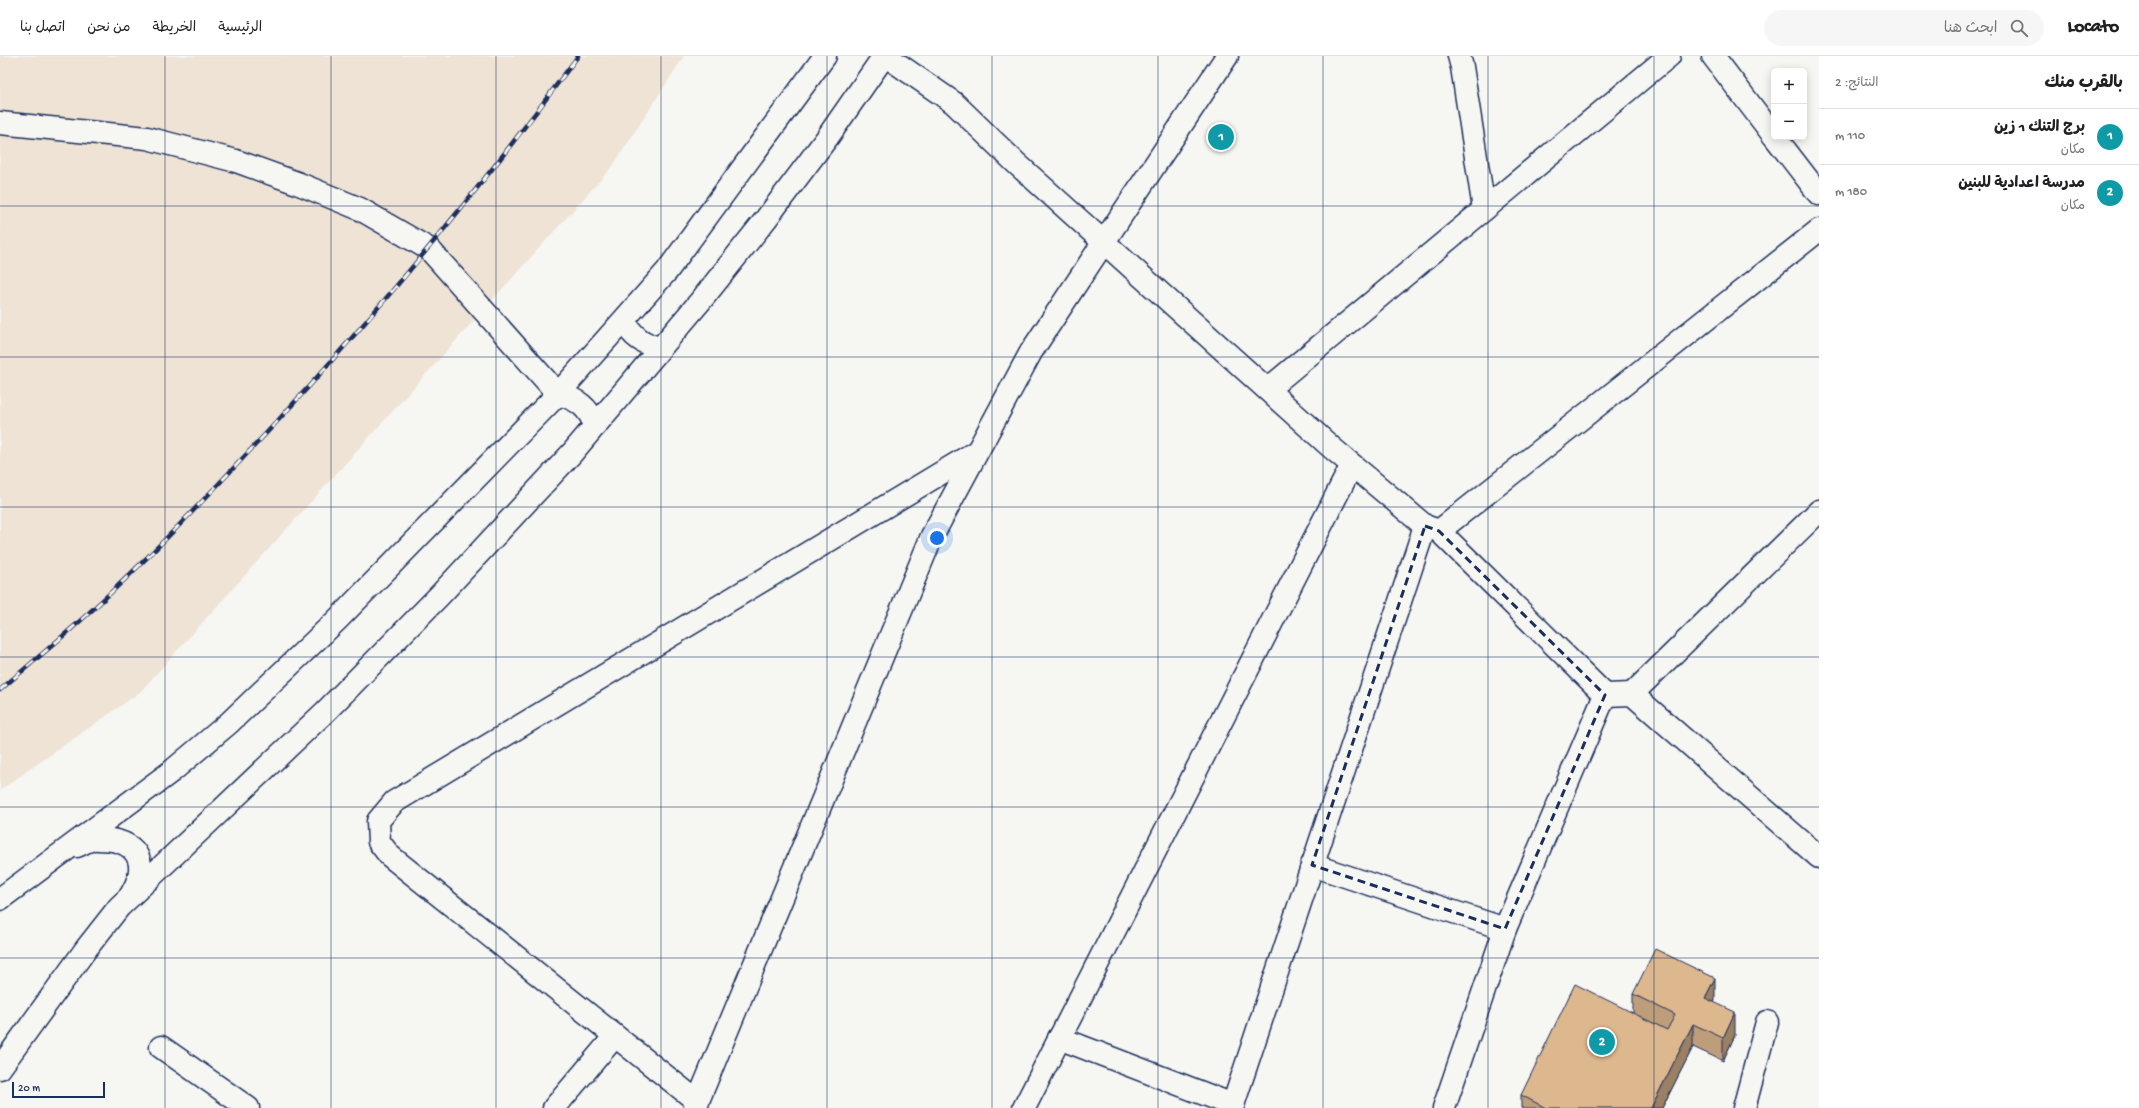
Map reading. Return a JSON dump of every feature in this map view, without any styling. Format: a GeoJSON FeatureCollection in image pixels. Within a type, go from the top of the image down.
{"type":"FeatureCollection","features":[{"type":"Feature","properties":{"kind":"street"},"geometry":{"type":"LineString","coordinates":[[0,899],[172,771],[229,723],[284,672],[558,394],[667,271],[825,56]]}},
{"type":"Feature","properties":{"kind":"street"},"geometry":{"type":"LineString","coordinates":[[0,1068],[86,949],[119,907],[326,711],[439,596],[595,426],[703,298],[766,219],[827,138],[885,56],[954,103],[1016,163],[1352,465],[1432,529],[1605,695],[1632,694],[1819,511]]}},
{"type":"Feature","properties":{"kind":"street"},"geometry":{"type":"LineString","coordinates":[[977,451],[394,802],[378,822],[379,842],[390,856],[615,1036],[697,1105],[932,536],[1031,352],[1227,56]]}},
{"type":"Feature","properties":{"kind":"street"},"geometry":{"type":"LineString","coordinates":[[1459,56],[1484,209]]}},
{"type":"Feature","properties":{"kind":"street"},"geometry":{"type":"LineString","coordinates":[[1268,390],[1669,56]]}},
{"type":"Feature","properties":{"kind":"street"},"geometry":{"type":"LineString","coordinates":[[1713,56],[1771,131]]}},
{"type":"Feature","properties":{"kind":"street"},"geometry":{"type":"LineString","coordinates":[[0,122],[147,138],[236,161],[297,183],[360,209],[429,249],[558,394],[578,401],[586,408],[592,416],[595,426]]}},
{"type":"Feature","properties":{"kind":"street"},"geometry":{"type":"LineString","coordinates":[[1778,140],[1819,194]]}},
{"type":"Feature","properties":{"kind":"street"},"geometry":{"type":"LineString","coordinates":[[1059,1038],[1233,1106],[1312,865],[1432,529],[1819,230]]}},
{"type":"Feature","properties":{"kind":"street"},"geometry":{"type":"LineString","coordinates":[[624,321],[630,331],[639,340],[660,348]]}},
{"type":"Feature","properties":{"kind":"street"},"geometry":{"type":"LineString","coordinates":[[1024,1108],[1352,465]]}},
{"type":"Feature","properties":{"kind":"street"},"geometry":{"type":"LineString","coordinates":[[1632,694],[1819,857]]}},
{"type":"Feature","properties":{"kind":"street"},"geometry":{"type":"LineString","coordinates":[[1444,1108],[1505,929],[1605,695]]}},
{"type":"Feature","properties":{"kind":"street"},"geometry":{"type":"LineString","coordinates":[[70,848],[97,838],[122,842],[135,851],[141,867],[139,881],[130,896]]}},
{"type":"Feature","properties":{"kind":"street"},"geometry":{"type":"LineString","coordinates":[[1312,865],[1505,929]]}},
{"type":"Feature","properties":{"kind":"street"},"geometry":{"type":"LineString","coordinates":[[1744,1108],[1767,1022]]}},
{"type":"Feature","properties":{"kind":"street"},"geometry":{"type":"LineString","coordinates":[[554,1108],[615,1036]]}},
{"type":"Feature","properties":{"kind":"street"},"geometry":{"type":"LineString","coordinates":[[0,1076],[15,1047]]}},
{"type":"Feature","properties":{"kind":"street"},"geometry":{"type":"LineString","coordinates":[[161,1047],[248,1108]]}},
{"type":"Feature","properties":{"kind":"highlighted area"},"geometry":{"type":"Polygon","coordinates":[[[1425,526],[1439,531],[1605,695],[1505,929],[1312,865],[1425,526]]]}},
{"type":"Feature","properties":{"kind":"shaded area"},"geometry":{"type":"Polygon","coordinates":[[[0,56],[684,56],[612,167],[139,693],[0,790],[0,56]]]}},
{"type":"Feature","properties":{"kind":"building"},"geometry":{"type":"Polygon","coordinates":[[[1655,949],[1715,978],[1705,998],[1735,1012],[1723,1038],[1693,1024],[1651,1108],[1546,1108],[1521,1095],[1575,984],[1667,1030],[1675,1015],[1633,994],[1655,949]]]}},
{"type":"Feature","properties":{"kind":"railway"},"geometry":{"type":"LineString","coordinates":[[0,690],[115,589],[184,520],[273,426],[314,381],[431,245],[506,152],[578,56]]}},
{"type":"Feature","properties":{"kind":"place","name":"برج التنك 1 زين"},"geometry":{"type":"Point","coordinates":[1221,137]}},
{"type":"Feature","properties":{"kind":"place","name":"مدرسة اعدادية للبنين"},"geometry":{"type":"Point","coordinates":[1602,1042]}}]}
